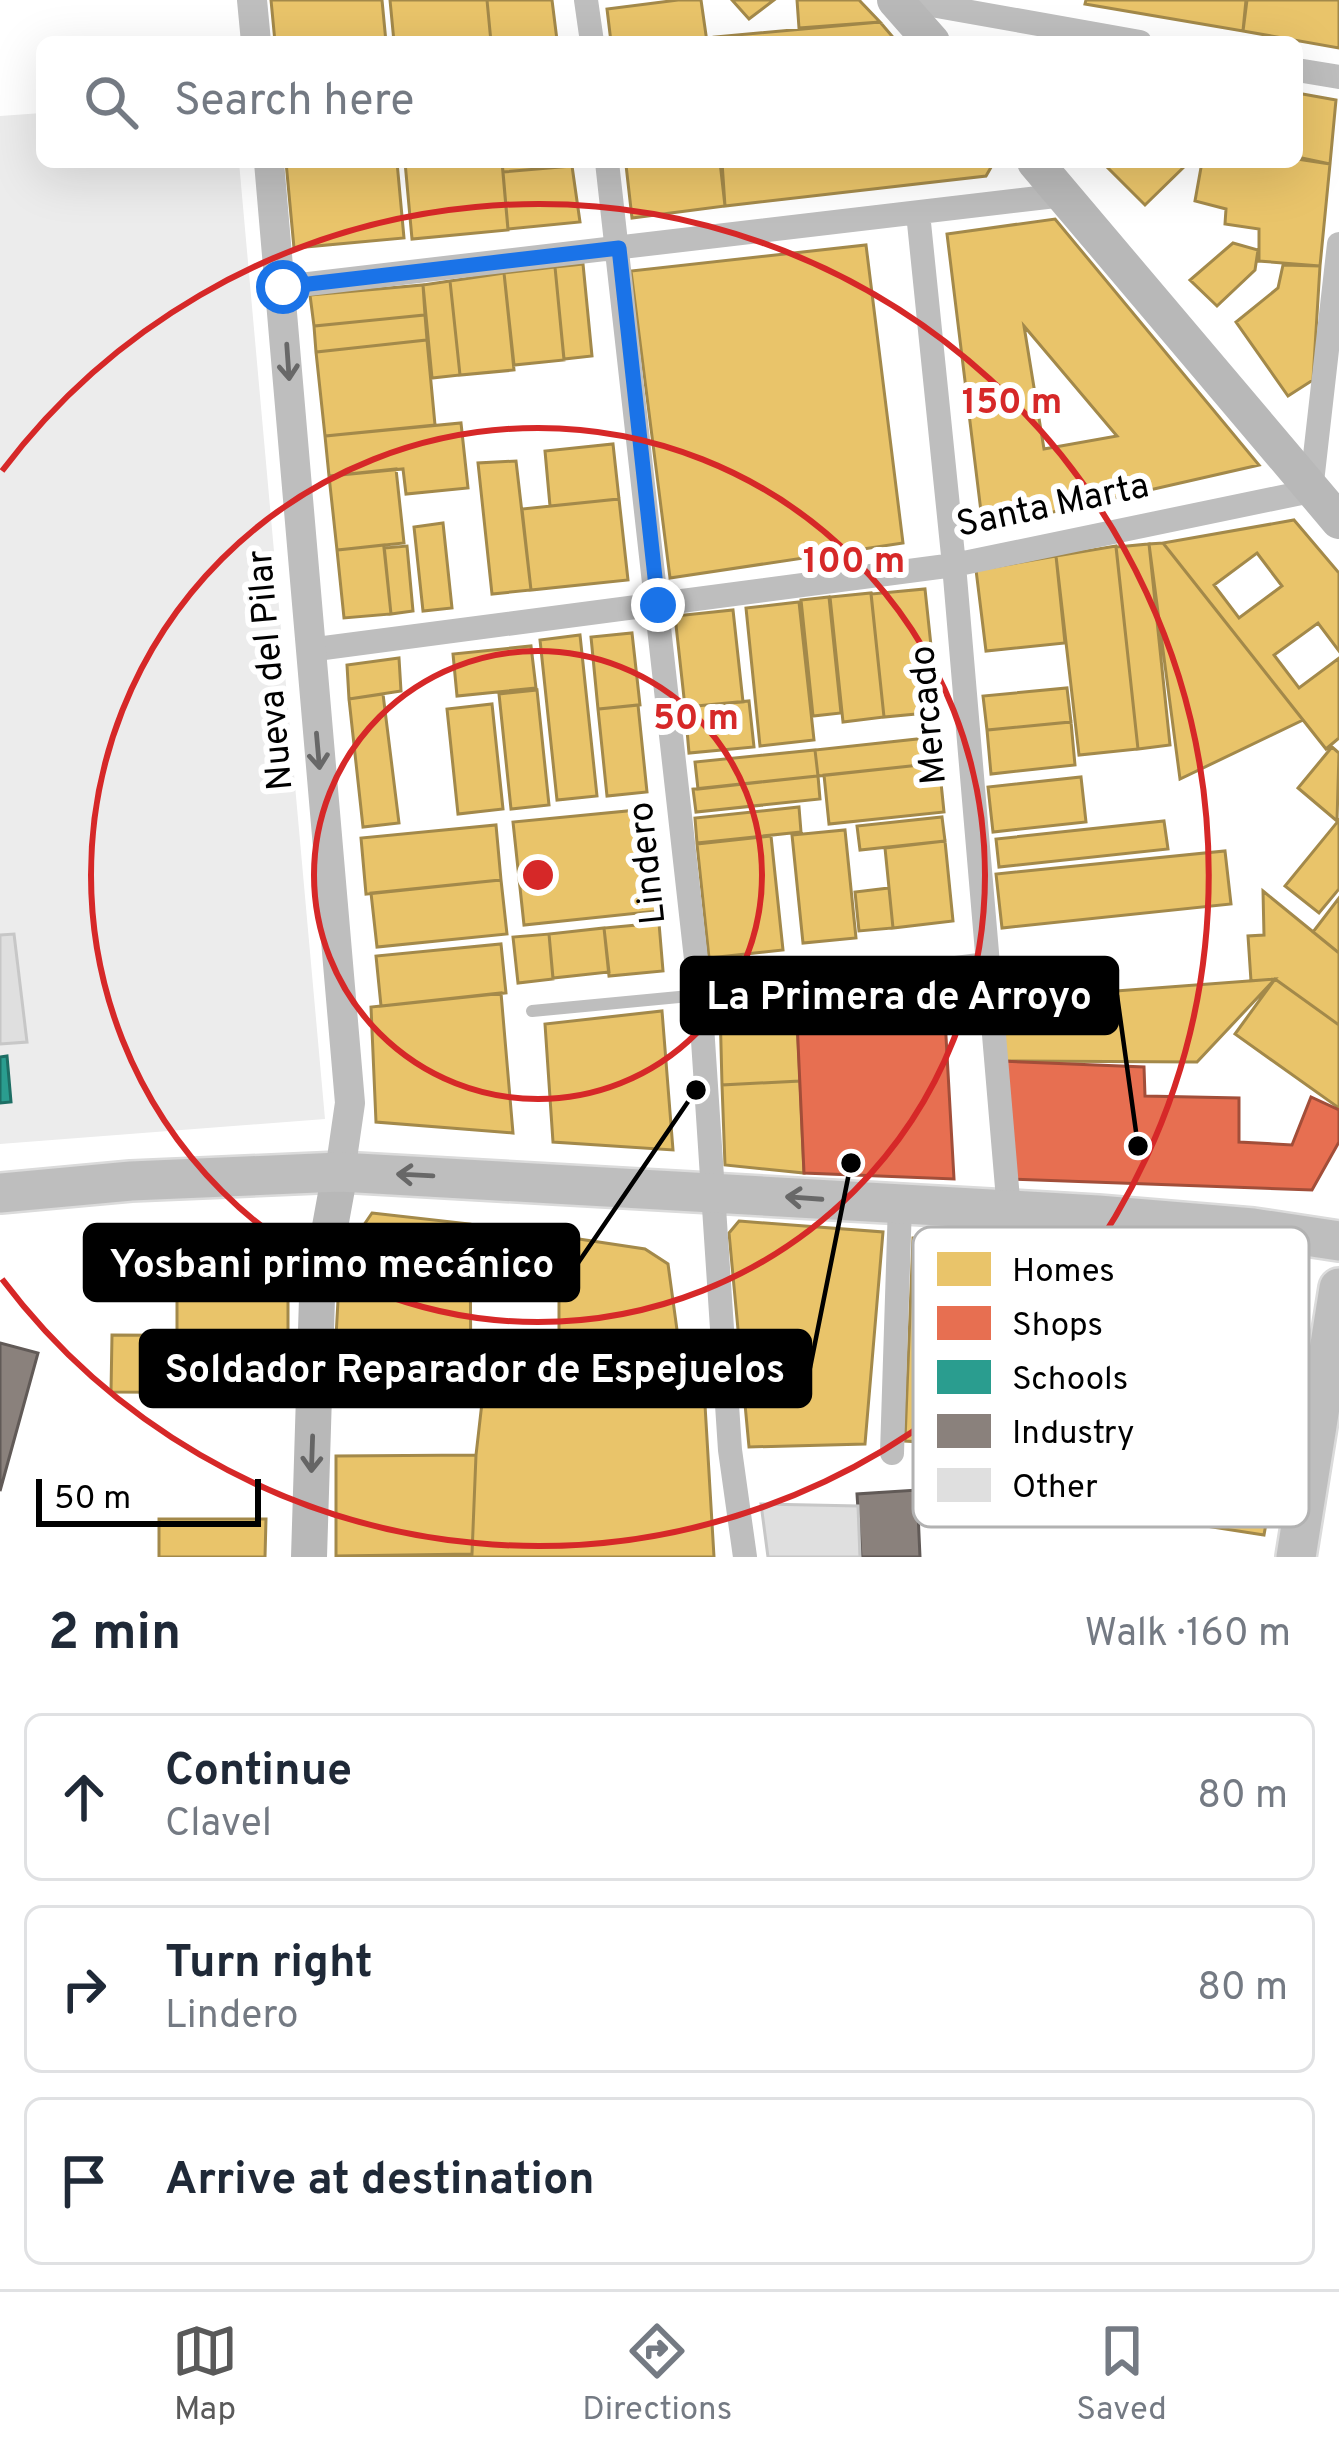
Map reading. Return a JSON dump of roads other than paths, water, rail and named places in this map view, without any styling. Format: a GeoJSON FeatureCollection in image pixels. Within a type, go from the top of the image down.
{"type":"FeatureCollection","features":[{"type":"Feature","properties":{"kind":"main road"},"geometry":{"type":"LineString","coordinates":[[899,0],[927,36]]}},
{"type":"Feature","properties":{"kind":"main road"},"geometry":{"type":"LineString","coordinates":[[1040,168],[1339,521]]}},
{"type":"Feature","properties":{"kind":"main road"},"geometry":{"type":"LineString","coordinates":[[308,1557],[317,1298],[340,1172]]}},
{"type":"Feature","properties":{"kind":"main road"},"geometry":{"type":"LineString","coordinates":[[0,1193],[131,1181],[340,1172],[1241,1227]]}},
{"type":"Feature","properties":{"kind":"main road"},"geometry":{"type":"LineString","coordinates":[[1309,1236],[1339,1241]]}},
{"type":"Feature","properties":{"kind":"main road"},"geometry":{"type":"LineString","coordinates":[[1309,1476],[1339,1288]]}},
{"type":"Feature","properties":{"kind":"main road"},"geometry":{"type":"LineString","coordinates":[[1296,1557],[1301,1527]]}},
{"type":"Feature","properties":{"kind":"street"},"geometry":{"type":"LineString","coordinates":[[252,0],[255,36]]}},
{"type":"Feature","properties":{"kind":"street"},"geometry":{"type":"LineString","coordinates":[[586,0],[591,36]]}},
{"type":"Feature","properties":{"kind":"street"},"geometry":{"type":"LineString","coordinates":[[899,0],[1106,36]]}},
{"type":"Feature","properties":{"kind":"street"},"geometry":{"type":"LineString","coordinates":[[1303,71],[1339,77]]}},
{"type":"Feature","properties":{"kind":"street","name":"Nueva del Pilar"},"geometry":{"type":"LineString","coordinates":[[270,168],[350,1102],[340,1172]]}},
{"type":"Feature","properties":{"kind":"street","name":"Lindero"},"geometry":{"type":"LineString","coordinates":[[608,168],[700,995],[730,1450],[745,1557]]}},
{"type":"Feature","properties":{"kind":"street"},"geometry":{"type":"LineString","coordinates":[[283,287],[1064,195]]}},
{"type":"Feature","properties":{"kind":"street","name":"Mercado"},"geometry":{"type":"LineString","coordinates":[[918,213],[954,565],[1009,1211]]}},
{"type":"Feature","properties":{"kind":"street"},"geometry":{"type":"LineString","coordinates":[[1311,491],[1339,244]]}},
{"type":"Feature","properties":{"kind":"street","name":"Santa Marta"},"geometry":{"type":"LineString","coordinates":[[308,650],[954,565],[1311,491]]}},
{"type":"Feature","properties":{"kind":"street"},"geometry":{"type":"LineString","coordinates":[[892,1453],[901,1204]]}},
{"type":"Feature","properties":{"kind":"street"},"geometry":{"type":"LineString","coordinates":[[1097,1227],[1098,1215]]}},
{"type":"Feature","properties":{"kind":"lane"},"geometry":{"type":"LineString","coordinates":[[532,1011],[986,958]]}},
{"type":"Feature","properties":{"kind":"place","name":"Yosbani primo mecánico"},"geometry":{"type":"Point","coordinates":[696,1090]}},
{"type":"Feature","properties":{"kind":"place","name":"La Primera de Arroyo"},"geometry":{"type":"Point","coordinates":[1138,1146]}},
{"type":"Feature","properties":{"kind":"place","name":"Soldador Reparador de Espejuelos"},"geometry":{"type":"Point","coordinates":[851,1163]}}]}
